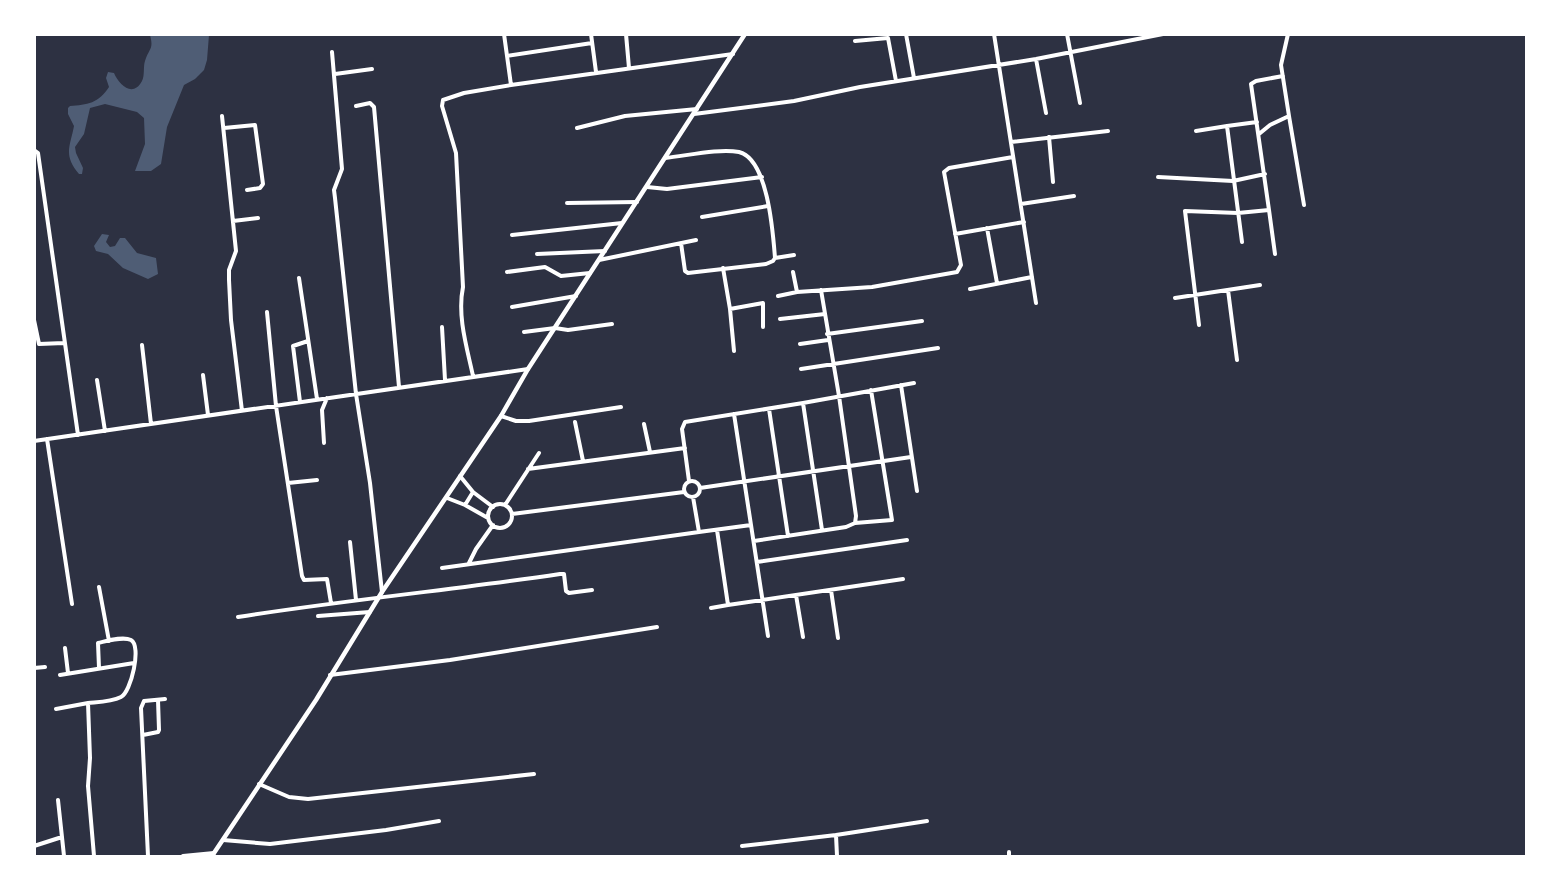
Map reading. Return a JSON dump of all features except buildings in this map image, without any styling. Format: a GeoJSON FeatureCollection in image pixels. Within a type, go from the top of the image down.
{"type":"FeatureCollection","features":[{"type":"Feature","properties":{"kind":"street"},"geometry":{"type":"LineString","coordinates":[[504,34],[511,85]]}},
{"type":"Feature","properties":{"kind":"street"},"geometry":{"type":"LineString","coordinates":[[591,34],[596,72]]}},
{"type":"Feature","properties":{"kind":"street"},"geometry":{"type":"LineString","coordinates":[[626,34],[629,68]]}},
{"type":"Feature","properties":{"kind":"street"},"geometry":{"type":"LineString","coordinates":[[183,856],[213,855],[258,784],[316,700],[329,675],[382,592],[501,416],[528,369],[745,34]]}},
{"type":"Feature","properties":{"kind":"street"},"geometry":{"type":"LineString","coordinates":[[906,34],[914,78]]}},
{"type":"Feature","properties":{"kind":"street"},"geometry":{"type":"LineString","coordinates":[[994,34],[1036,303]]}},
{"type":"Feature","properties":{"kind":"street"},"geometry":{"type":"LineString","coordinates":[[1067,34],[1080,104]]}},
{"type":"Feature","properties":{"kind":"street"},"geometry":{"type":"LineString","coordinates":[[577,128],[626,116],[775,104],[896,81],[1036,59],[1140,36],[1163,34]]}},
{"type":"Feature","properties":{"kind":"street"},"geometry":{"type":"LineString","coordinates":[[1288,34],[1282,60],[1283,76],[1304,205]]}},
{"type":"Feature","properties":{"kind":"street"},"geometry":{"type":"LineString","coordinates":[[855,41],[888,38],[896,81]]}},
{"type":"Feature","properties":{"kind":"street"},"geometry":{"type":"LineString","coordinates":[[507,56],[592,43]]}},
{"type":"Feature","properties":{"kind":"street"},"geometry":{"type":"LineString","coordinates":[[332,52],[342,169],[334,190],[356,394],[370,483],[382,592]]}},
{"type":"Feature","properties":{"kind":"street"},"geometry":{"type":"LineString","coordinates":[[473,376],[461,315],[463,287],[456,153],[442,103],[446,97],[596,72],[734,54]]}},
{"type":"Feature","properties":{"kind":"street"},"geometry":{"type":"LineString","coordinates":[[1036,59],[1046,113]]}},
{"type":"Feature","properties":{"kind":"street"},"geometry":{"type":"LineString","coordinates":[[335,74],[372,69]]}},
{"type":"Feature","properties":{"kind":"street"},"geometry":{"type":"LineString","coordinates":[[1275,254],[1252,83],[1283,76]]}},
{"type":"Feature","properties":{"kind":"street"},"geometry":{"type":"LineString","coordinates":[[356,106],[370,103],[374,107],[399,387]]}},
{"type":"Feature","properties":{"kind":"street"},"geometry":{"type":"LineString","coordinates":[[222,116],[236,251],[229,270],[229,280],[231,320],[242,411]]}},
{"type":"Feature","properties":{"kind":"street"},"geometry":{"type":"LineString","coordinates":[[1259,134],[1270,125],[1289,116]]}},
{"type":"Feature","properties":{"kind":"street"},"geometry":{"type":"LineString","coordinates":[[1196,131],[1257,122]]}},
{"type":"Feature","properties":{"kind":"street"},"geometry":{"type":"LineString","coordinates":[[224,128],[255,126],[263,183],[260,188],[247,190]]}},
{"type":"Feature","properties":{"kind":"street"},"geometry":{"type":"LineString","coordinates":[[1227,126],[1242,242]]}},
{"type":"Feature","properties":{"kind":"street"},"geometry":{"type":"LineString","coordinates":[[1011,142],[1108,131]]}},
{"type":"Feature","properties":{"kind":"street"},"geometry":{"type":"LineString","coordinates":[[1049,137],[1053,182]]}},
{"type":"Feature","properties":{"kind":"street"},"geometry":{"type":"LineString","coordinates":[[34,150],[38,153],[78,435]]}},
{"type":"Feature","properties":{"kind":"street"},"geometry":{"type":"LineString","coordinates":[[665,158],[740,152],[753,160],[762,177],[772,226],[775,258]]}},
{"type":"Feature","properties":{"kind":"street"},"geometry":{"type":"LineString","coordinates":[[778,296],[797,292],[872,287],[957,272],[961,265],[944,176],[946,169],[1013,157]]}},
{"type":"Feature","properties":{"kind":"street"},"geometry":{"type":"LineString","coordinates":[[1158,177],[1233,181],[1265,174]]}},
{"type":"Feature","properties":{"kind":"street"},"geometry":{"type":"LineString","coordinates":[[647,187],[667,189],[762,177]]}},
{"type":"Feature","properties":{"kind":"street"},"geometry":{"type":"LineString","coordinates":[[1021,204],[1074,196]]}},
{"type":"Feature","properties":{"kind":"street"},"geometry":{"type":"LineString","coordinates":[[567,203],[637,202]]}},
{"type":"Feature","properties":{"kind":"street"},"geometry":{"type":"LineString","coordinates":[[702,218],[768,206]]}},
{"type":"Feature","properties":{"kind":"street"},"geometry":{"type":"LineString","coordinates":[[1199,325],[1185,211],[1238,213],[1269,210]]}},
{"type":"Feature","properties":{"kind":"street"},"geometry":{"type":"LineString","coordinates":[[233,221],[258,218]]}},
{"type":"Feature","properties":{"kind":"street"},"geometry":{"type":"LineString","coordinates":[[955,234],[1024,222]]}},
{"type":"Feature","properties":{"kind":"street"},"geometry":{"type":"LineString","coordinates":[[512,235],[623,223]]}},
{"type":"Feature","properties":{"kind":"street"},"geometry":{"type":"LineString","coordinates":[[987,228],[997,283]]}},
{"type":"Feature","properties":{"kind":"street"},"geometry":{"type":"LineString","coordinates":[[599,260],[696,240]]}},
{"type":"Feature","properties":{"kind":"street"},"geometry":{"type":"LineString","coordinates":[[681,243],[686,273],[766,264],[775,258],[794,255]]}},
{"type":"Feature","properties":{"kind":"street"},"geometry":{"type":"LineString","coordinates":[[537,254],[605,251]]}},
{"type":"Feature","properties":{"kind":"street"},"geometry":{"type":"LineString","coordinates":[[507,272],[545,267],[565,276],[591,272]]}},
{"type":"Feature","properties":{"kind":"street"},"geometry":{"type":"LineString","coordinates":[[723,268],[734,351]]}},
{"type":"Feature","properties":{"kind":"street"},"geometry":{"type":"LineString","coordinates":[[793,272],[797,292]]}},
{"type":"Feature","properties":{"kind":"street"},"geometry":{"type":"LineString","coordinates":[[970,289],[1032,277]]}},
{"type":"Feature","properties":{"kind":"street"},"geometry":{"type":"LineString","coordinates":[[298,278],[317,399]]}},
{"type":"Feature","properties":{"kind":"street"},"geometry":{"type":"LineString","coordinates":[[1175,298],[1260,285]]}},
{"type":"Feature","properties":{"kind":"street"},"geometry":{"type":"LineString","coordinates":[[821,290],[839,396],[856,516],[855,523]]}},
{"type":"Feature","properties":{"kind":"street"},"geometry":{"type":"LineString","coordinates":[[1228,290],[1237,360]]}},
{"type":"Feature","properties":{"kind":"street"},"geometry":{"type":"LineString","coordinates":[[512,308],[576,296]]}},
{"type":"Feature","properties":{"kind":"street"},"geometry":{"type":"LineString","coordinates":[[730,309],[763,303],[763,327]]}},
{"type":"Feature","properties":{"kind":"street"},"geometry":{"type":"LineString","coordinates":[[267,312],[276,406],[302,578],[327,579],[331,603]]}},
{"type":"Feature","properties":{"kind":"street"},"geometry":{"type":"LineString","coordinates":[[780,320],[825,314]]}},
{"type":"Feature","properties":{"kind":"street"},"geometry":{"type":"LineString","coordinates":[[34,320],[39,344],[64,343]]}},
{"type":"Feature","properties":{"kind":"street"},"geometry":{"type":"LineString","coordinates":[[827,334],[922,321]]}},
{"type":"Feature","properties":{"kind":"street"},"geometry":{"type":"LineString","coordinates":[[524,332],[555,328],[568,330],[612,324]]}},
{"type":"Feature","properties":{"kind":"street"},"geometry":{"type":"LineString","coordinates":[[442,327],[445,380]]}},
{"type":"Feature","properties":{"kind":"street"},"geometry":{"type":"LineString","coordinates":[[800,344],[828,340]]}},
{"type":"Feature","properties":{"kind":"street"},"geometry":{"type":"LineString","coordinates":[[300,402],[293,346],[308,341]]}},
{"type":"Feature","properties":{"kind":"street"},"geometry":{"type":"LineString","coordinates":[[142,345],[151,424]]}},
{"type":"Feature","properties":{"kind":"street"},"geometry":{"type":"LineString","coordinates":[[801,369],[938,348]]}},
{"type":"Feature","properties":{"kind":"street"},"geometry":{"type":"LineString","coordinates":[[34,441],[528,369]]}},
{"type":"Feature","properties":{"kind":"street"},"geometry":{"type":"LineString","coordinates":[[203,375],[208,415]]}},
{"type":"Feature","properties":{"kind":"street"},"geometry":{"type":"LineString","coordinates":[[97,380],[105,431]]}},
{"type":"Feature","properties":{"kind":"street"},"geometry":{"type":"LineString","coordinates":[[684,492],[685,485],[689,481],[682,425],[685,422],[803,404],[914,383]]}},
{"type":"Feature","properties":{"kind":"street"},"geometry":{"type":"LineString","coordinates":[[901,385],[917,491]]}},
{"type":"Feature","properties":{"kind":"street"},"geometry":{"type":"LineString","coordinates":[[754,541],[846,527],[855,523],[893,519],[871,390]]}},
{"type":"Feature","properties":{"kind":"street"},"geometry":{"type":"LineString","coordinates":[[324,443],[322,411],[327,398]]}},
{"type":"Feature","properties":{"kind":"street"},"geometry":{"type":"LineString","coordinates":[[803,404],[822,531]]}},
{"type":"Feature","properties":{"kind":"street"},"geometry":{"type":"LineString","coordinates":[[501,416],[516,421],[529,421],[621,407]]}},
{"type":"Feature","properties":{"kind":"street"},"geometry":{"type":"LineString","coordinates":[[769,409],[788,536]]}},
{"type":"Feature","properties":{"kind":"street"},"geometry":{"type":"LineString","coordinates":[[734,414],[768,636]]}},
{"type":"Feature","properties":{"kind":"street"},"geometry":{"type":"LineString","coordinates":[[575,422],[583,461]]}},
{"type":"Feature","properties":{"kind":"street"},"geometry":{"type":"LineString","coordinates":[[644,424],[650,452]]}},
{"type":"Feature","properties":{"kind":"street"},"geometry":{"type":"LineString","coordinates":[[47,439],[72,604]]}},
{"type":"Feature","properties":{"kind":"street"},"geometry":{"type":"LineString","coordinates":[[528,469],[685,448]]}},
{"type":"Feature","properties":{"kind":"street"},"geometry":{"type":"LineString","coordinates":[[505,505],[538,453]]}},
{"type":"Feature","properties":{"kind":"street"},"geometry":{"type":"LineString","coordinates":[[700,488],[911,457]]}},
{"type":"Feature","properties":{"kind":"street"},"geometry":{"type":"LineString","coordinates":[[460,476],[473,492],[493,507]]}},
{"type":"Feature","properties":{"kind":"street"},"geometry":{"type":"LineString","coordinates":[[288,483],[317,480]]}},
{"type":"Feature","properties":{"kind":"street"},"geometry":{"type":"LineString","coordinates":[[689,481],[697,483],[700,488]]}},
{"type":"Feature","properties":{"kind":"street"},"geometry":{"type":"LineString","coordinates":[[684,492],[693,497],[698,494],[700,488]]}},
{"type":"Feature","properties":{"kind":"street"},"geometry":{"type":"LineString","coordinates":[[465,505],[473,492]]}},
{"type":"Feature","properties":{"kind":"street"},"geometry":{"type":"LineString","coordinates":[[512,514],[684,492]]}},
{"type":"Feature","properties":{"kind":"street"},"geometry":{"type":"LineString","coordinates":[[693,497],[699,532]]}},
{"type":"Feature","properties":{"kind":"street"},"geometry":{"type":"LineString","coordinates":[[447,498],[489,518],[493,525]]}},
{"type":"Feature","properties":{"kind":"street"},"geometry":{"type":"LineString","coordinates":[[489,518],[490,511],[498,504],[505,505],[512,514],[511,521],[505,526],[493,525]]}},
{"type":"Feature","properties":{"kind":"street"},"geometry":{"type":"LineString","coordinates":[[469,564],[476,549],[493,525]]}},
{"type":"Feature","properties":{"kind":"street"},"geometry":{"type":"LineString","coordinates":[[442,568],[751,525]]}},
{"type":"Feature","properties":{"kind":"street"},"geometry":{"type":"LineString","coordinates":[[717,530],[728,605]]}},
{"type":"Feature","properties":{"kind":"street"},"geometry":{"type":"LineString","coordinates":[[757,562],[907,540]]}},
{"type":"Feature","properties":{"kind":"street"},"geometry":{"type":"LineString","coordinates":[[350,542],[356,600]]}},
{"type":"Feature","properties":{"kind":"street"},"geometry":{"type":"LineString","coordinates":[[238,616],[560,574],[564,574],[566,578],[566,591],[569,593],[592,590]]}},
{"type":"Feature","properties":{"kind":"street"},"geometry":{"type":"LineString","coordinates":[[711,608],[903,579]]}},
{"type":"Feature","properties":{"kind":"street"},"geometry":{"type":"LineString","coordinates":[[99,587],[109,641]]}},
{"type":"Feature","properties":{"kind":"street"},"geometry":{"type":"LineString","coordinates":[[831,590],[838,638]]}},
{"type":"Feature","properties":{"kind":"street"},"geometry":{"type":"LineString","coordinates":[[796,595],[803,637]]}},
{"type":"Feature","properties":{"kind":"street"},"geometry":{"type":"LineString","coordinates":[[318,616],[370,612]]}},
{"type":"Feature","properties":{"kind":"street"},"geometry":{"type":"LineString","coordinates":[[329,675],[450,660],[657,627]]}},
{"type":"Feature","properties":{"kind":"street"},"geometry":{"type":"LineString","coordinates":[[56,709],[88,705],[120,698],[125,694],[129,688],[134,663],[136,650],[134,643],[130,639],[98,642],[99,668]]}},
{"type":"Feature","properties":{"kind":"street"},"geometry":{"type":"LineString","coordinates":[[65,648],[68,674]]}},
{"type":"Feature","properties":{"kind":"street"},"geometry":{"type":"LineString","coordinates":[[60,675],[134,663]]}},
{"type":"Feature","properties":{"kind":"street"},"geometry":{"type":"LineString","coordinates":[[34,668],[45,667]]}},
{"type":"Feature","properties":{"kind":"street"},"geometry":{"type":"LineString","coordinates":[[148,856],[142,705],[144,701],[165,699]]}},
{"type":"Feature","properties":{"kind":"street"},"geometry":{"type":"LineString","coordinates":[[143,735],[159,730],[158,700]]}},
{"type":"Feature","properties":{"kind":"street"},"geometry":{"type":"LineString","coordinates":[[88,705],[90,758],[88,786],[94,856]]}},
{"type":"Feature","properties":{"kind":"street"},"geometry":{"type":"LineString","coordinates":[[258,784],[289,797],[308,799],[534,774]]}},
{"type":"Feature","properties":{"kind":"street"},"geometry":{"type":"LineString","coordinates":[[58,800],[64,856]]}},
{"type":"Feature","properties":{"kind":"street"},"geometry":{"type":"LineString","coordinates":[[222,840],[270,844],[439,821]]}},
{"type":"Feature","properties":{"kind":"street"},"geometry":{"type":"LineString","coordinates":[[742,846],[927,821]]}},
{"type":"Feature","properties":{"kind":"street"},"geometry":{"type":"LineString","coordinates":[[836,835],[837,856]]}},
{"type":"Feature","properties":{"kind":"street"},"geometry":{"type":"LineString","coordinates":[[34,846],[62,837]]}},
{"type":"Feature","properties":{"kind":"water"},"geometry":{"type":"Polygon","coordinates":[[[150,35],[209,35],[204,70],[184,85],[167,127],[161,164],[151,171],[135,171],[145,144],[144,118],[137,112],[105,104],[90,108],[84,134],[75,147],[83,168],[82,174],[79,174],[69,156],[74,126],[68,114],[68,108],[92,102],[101,97],[109,87],[106,78],[108,72],[114,73],[126,88],[135,89],[143,79],[145,61],[151,46],[150,35]]]}},
{"type":"Feature","properties":{"kind":"water"},"geometry":{"type":"Polygon","coordinates":[[[102,234],[109,235],[106,242],[110,247],[115,246],[120,238],[125,238],[137,253],[156,258],[158,274],[148,279],[123,268],[108,254],[96,251],[94,246],[102,234]]]}}]}
